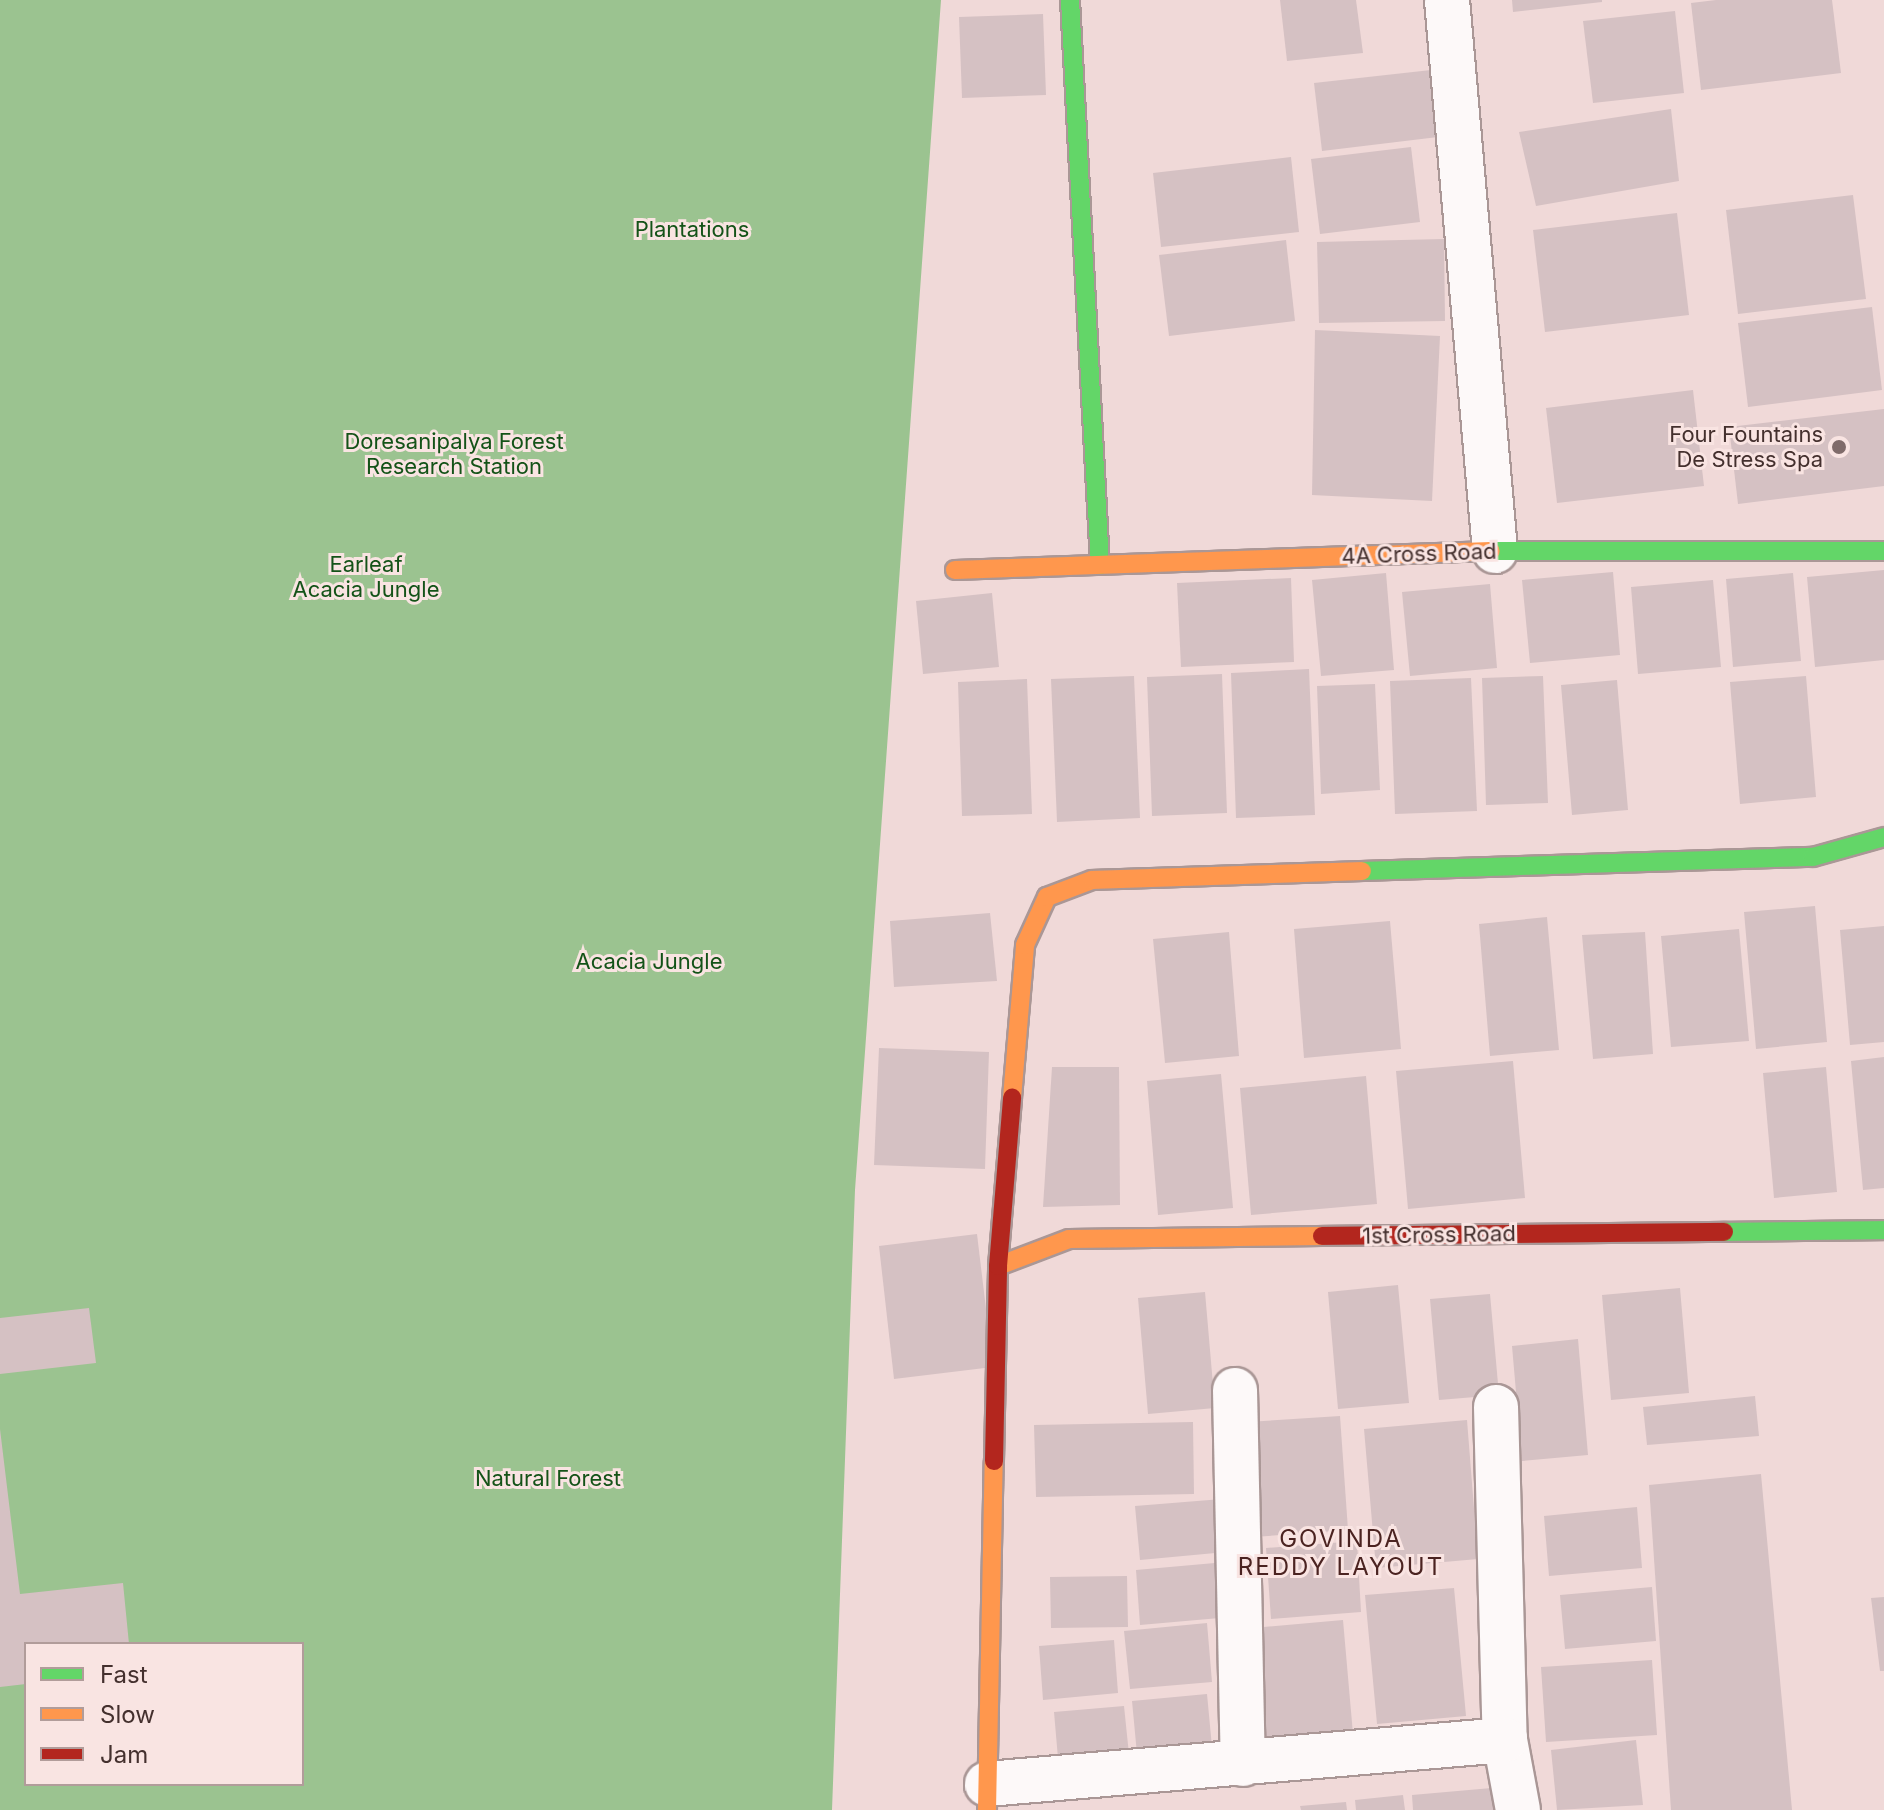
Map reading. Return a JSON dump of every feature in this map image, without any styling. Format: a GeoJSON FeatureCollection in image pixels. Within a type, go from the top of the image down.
{"type":"FeatureCollection","features":[{"type":"Feature","properties":{"kind":"street"},"geometry":{"type":"LineString","coordinates":[[1070,0],[1100,565]]}},
{"type":"Feature","properties":{"kind":"street"},"geometry":{"type":"LineString","coordinates":[[1447,0],[1495,551]]}},
{"type":"Feature","properties":{"kind":"street","name":"4A Cross Road"},"geometry":{"type":"LineString","coordinates":[[955,570],[1495,551],[1884,551]]}},
{"type":"Feature","properties":{"kind":"street"},"geometry":{"type":"LineString","coordinates":[[1505,1740],[1243,1764],[987,1797],[998,1266],[1025,945],[1047,897],[1092,880],[1813,857],[1884,837]]}},
{"type":"Feature","properties":{"kind":"street","name":"1st Cross Road"},"geometry":{"type":"LineString","coordinates":[[998,1266],[1069,1239],[1884,1230]]}},
{"type":"Feature","properties":{"kind":"street"},"geometry":{"type":"LineString","coordinates":[[1235,1390],[1243,1764]]}},
{"type":"Feature","properties":{"kind":"street"},"geometry":{"type":"LineString","coordinates":[[1496,1407],[1505,1740],[1518,1810]]}},
{"type":"Feature","properties":{"kind":"green space","name":"Doresanipalya Forest Research Station"},"geometry":{"type":"Polygon","coordinates":[[[0,0],[941,0],[855,1190],[832,1810],[0,1810],[0,0]]]}},
{"type":"Feature","properties":{"kind":"building"},"geometry":{"type":"Polygon","coordinates":[[[1280,0],[1356,0],[1363,53],[1287,61],[1280,0]]]}},
{"type":"Feature","properties":{"kind":"building"},"geometry":{"type":"Polygon","coordinates":[[[1512,0],[1602,0],[1602,2],[1513,12],[1512,0]]]}},
{"type":"Feature","properties":{"kind":"building"},"geometry":{"type":"Polygon","coordinates":[[[1716,0],[1832,0],[1841,73],[1701,90],[1691,3],[1716,0]]]}},
{"type":"Feature","properties":{"kind":"building"},"geometry":{"type":"Polygon","coordinates":[[[1675,11],[1684,93],[1593,103],[1583,21],[1675,11]]]}},
{"type":"Feature","properties":{"kind":"building"},"geometry":{"type":"Polygon","coordinates":[[[1043,14],[1046,95],[962,98],[959,17],[1043,14]]]}},
{"type":"Feature","properties":{"kind":"building"},"geometry":{"type":"Polygon","coordinates":[[[1431,70],[1438,137],[1322,151],[1314,83],[1431,70]]]}},
{"type":"Feature","properties":{"kind":"building"},"geometry":{"type":"Polygon","coordinates":[[[1671,109],[1679,181],[1536,206],[1519,132],[1671,109]]]}},
{"type":"Feature","properties":{"kind":"building"},"geometry":{"type":"Polygon","coordinates":[[[1411,147],[1420,222],[1320,234],[1311,159],[1411,147]]]}},
{"type":"Feature","properties":{"kind":"building"},"geometry":{"type":"Polygon","coordinates":[[[1291,157],[1299,232],[1161,247],[1153,173],[1291,157]]]}},
{"type":"Feature","properties":{"kind":"building"},"geometry":{"type":"Polygon","coordinates":[[[1853,195],[1866,299],[1738,314],[1726,210],[1853,195]]]}},
{"type":"Feature","properties":{"kind":"building"},"geometry":{"type":"Polygon","coordinates":[[[1677,213],[1689,315],[1545,332],[1533,230],[1677,213]]]}},
{"type":"Feature","properties":{"kind":"building"},"geometry":{"type":"Polygon","coordinates":[[[1444,239],[1445,321],[1319,323],[1317,242],[1444,239]]]}},
{"type":"Feature","properties":{"kind":"building"},"geometry":{"type":"Polygon","coordinates":[[[1286,240],[1295,321],[1169,336],[1159,255],[1286,240]]]}},
{"type":"Feature","properties":{"kind":"building"},"geometry":{"type":"Polygon","coordinates":[[[1872,307],[1882,390],[1748,407],[1738,323],[1872,307]]]}},
{"type":"Feature","properties":{"kind":"building"},"geometry":{"type":"Polygon","coordinates":[[[1315,330],[1440,336],[1432,501],[1312,495],[1315,330]]]}},
{"type":"Feature","properties":{"kind":"building"},"geometry":{"type":"Polygon","coordinates":[[[1693,390],[1704,486],[1557,503],[1546,408],[1693,390]]]}},
{"type":"Feature","properties":{"kind":"building"},"geometry":{"type":"Polygon","coordinates":[[[1884,409],[1884,486],[1738,504],[1729,427],[1884,409]]]}},
{"type":"Feature","properties":{"kind":"building"},"geometry":{"type":"Polygon","coordinates":[[[1884,570],[1884,660],[1815,667],[1807,577],[1884,570]]]}},
{"type":"Feature","properties":{"kind":"building"},"geometry":{"type":"Polygon","coordinates":[[[1613,572],[1620,655],[1530,663],[1522,580],[1613,572]]]}},
{"type":"Feature","properties":{"kind":"building"},"geometry":{"type":"Polygon","coordinates":[[[1386,573],[1394,670],[1321,676],[1312,580],[1386,573]]]}},
{"type":"Feature","properties":{"kind":"building"},"geometry":{"type":"Polygon","coordinates":[[[1793,573],[1801,661],[1733,667],[1726,579],[1793,573]]]}},
{"type":"Feature","properties":{"kind":"building"},"geometry":{"type":"Polygon","coordinates":[[[1291,578],[1294,662],[1181,667],[1177,583],[1291,578]]]}},
{"type":"Feature","properties":{"kind":"building"},"geometry":{"type":"Polygon","coordinates":[[[1713,580],[1721,667],[1638,674],[1631,587],[1713,580]]]}},
{"type":"Feature","properties":{"kind":"building"},"geometry":{"type":"Polygon","coordinates":[[[1490,584],[1497,668],[1410,676],[1402,592],[1490,584]]]}},
{"type":"Feature","properties":{"kind":"building"},"geometry":{"type":"Polygon","coordinates":[[[992,593],[999,667],[923,674],[916,601],[992,593]]]}},
{"type":"Feature","properties":{"kind":"building"},"geometry":{"type":"Polygon","coordinates":[[[1309,669],[1315,815],[1236,818],[1231,673],[1309,669]]]}},
{"type":"Feature","properties":{"kind":"building"},"geometry":{"type":"Polygon","coordinates":[[[1222,674],[1227,813],[1152,816],[1147,677],[1222,674]]]}},
{"type":"Feature","properties":{"kind":"building"},"geometry":{"type":"Polygon","coordinates":[[[1134,676],[1140,818],[1057,822],[1051,679],[1134,676]]]}},
{"type":"Feature","properties":{"kind":"building"},"geometry":{"type":"Polygon","coordinates":[[[1543,676],[1548,803],[1486,805],[1482,678],[1543,676]]]}},
{"type":"Feature","properties":{"kind":"building"},"geometry":{"type":"Polygon","coordinates":[[[1806,676],[1816,797],[1740,804],[1730,682],[1806,676]]]}},
{"type":"Feature","properties":{"kind":"building"},"geometry":{"type":"Polygon","coordinates":[[[1471,678],[1477,811],[1395,814],[1390,681],[1471,678]]]}},
{"type":"Feature","properties":{"kind":"building"},"geometry":{"type":"Polygon","coordinates":[[[1027,679],[1032,814],[962,816],[958,682],[1027,679]]]}},
{"type":"Feature","properties":{"kind":"building"},"geometry":{"type":"Polygon","coordinates":[[[1617,680],[1628,810],[1572,815],[1561,685],[1617,680]]]}},
{"type":"Feature","properties":{"kind":"building"},"geometry":{"type":"Polygon","coordinates":[[[1375,684],[1380,790],[1321,794],[1317,686],[1375,684]]]}},
{"type":"Feature","properties":{"kind":"building"},"geometry":{"type":"Polygon","coordinates":[[[1815,906],[1827,1042],[1756,1049],[1744,912],[1815,906]]]}},
{"type":"Feature","properties":{"kind":"building"},"geometry":{"type":"Polygon","coordinates":[[[990,913],[997,981],[894,987],[890,921],[990,913]]]}},
{"type":"Feature","properties":{"kind":"building"},"geometry":{"type":"Polygon","coordinates":[[[1547,917],[1559,1050],[1490,1056],[1479,924],[1547,917]]]}},
{"type":"Feature","properties":{"kind":"building"},"geometry":{"type":"Polygon","coordinates":[[[1390,921],[1401,1049],[1304,1058],[1294,929],[1390,921]]]}},
{"type":"Feature","properties":{"kind":"building"},"geometry":{"type":"Polygon","coordinates":[[[1884,926],[1884,1042],[1850,1045],[1840,930],[1884,926]]]}},
{"type":"Feature","properties":{"kind":"building"},"geometry":{"type":"Polygon","coordinates":[[[1739,929],[1749,1041],[1671,1047],[1661,936],[1739,929]]]}},
{"type":"Feature","properties":{"kind":"building"},"geometry":{"type":"Polygon","coordinates":[[[1229,932],[1239,1056],[1165,1063],[1153,939],[1229,932]]]}},
{"type":"Feature","properties":{"kind":"building"},"geometry":{"type":"Polygon","coordinates":[[[1645,932],[1653,1054],[1593,1059],[1582,935],[1645,932]]]}},
{"type":"Feature","properties":{"kind":"building"},"geometry":{"type":"Polygon","coordinates":[[[879,1048],[989,1052],[985,1169],[874,1165],[879,1048]]]}},
{"type":"Feature","properties":{"kind":"building"},"geometry":{"type":"Polygon","coordinates":[[[1884,1057],[1884,1188],[1863,1190],[1851,1061],[1884,1057]]]}},
{"type":"Feature","properties":{"kind":"building"},"geometry":{"type":"Polygon","coordinates":[[[1513,1061],[1525,1198],[1408,1209],[1396,1071],[1513,1061]]]}},
{"type":"Feature","properties":{"kind":"building"},"geometry":{"type":"Polygon","coordinates":[[[1052,1067],[1119,1067],[1120,1205],[1043,1207],[1052,1067]]]}},
{"type":"Feature","properties":{"kind":"building"},"geometry":{"type":"Polygon","coordinates":[[[1826,1067],[1837,1192],[1774,1198],[1763,1073],[1826,1067]]]}},
{"type":"Feature","properties":{"kind":"building"},"geometry":{"type":"Polygon","coordinates":[[[1221,1074],[1233,1208],[1158,1215],[1147,1081],[1221,1074]]]}},
{"type":"Feature","properties":{"kind":"building"},"geometry":{"type":"Polygon","coordinates":[[[1366,1076],[1377,1204],[1251,1215],[1240,1088],[1366,1076]]]}},
{"type":"Feature","properties":{"kind":"building"},"geometry":{"type":"Polygon","coordinates":[[[977,1234],[993,1367],[894,1379],[879,1246],[977,1234]]]}},
{"type":"Feature","properties":{"kind":"building"},"geometry":{"type":"Polygon","coordinates":[[[1398,1285],[1409,1403],[1338,1409],[1328,1292],[1398,1285]]]}},
{"type":"Feature","properties":{"kind":"building"},"geometry":{"type":"Polygon","coordinates":[[[1680,1288],[1689,1393],[1611,1400],[1602,1295],[1680,1288]]]}},
{"type":"Feature","properties":{"kind":"building"},"geometry":{"type":"Polygon","coordinates":[[[1205,1292],[1215,1408],[1148,1414],[1138,1298],[1205,1292]]]}},
{"type":"Feature","properties":{"kind":"building"},"geometry":{"type":"Polygon","coordinates":[[[1490,1294],[1499,1395],[1439,1400],[1430,1299],[1490,1294]]]}},
{"type":"Feature","properties":{"kind":"building"},"geometry":{"type":"Polygon","coordinates":[[[89,1308],[96,1363],[0,1374],[0,1318],[89,1308]]]}},
{"type":"Feature","properties":{"kind":"building"},"geometry":{"type":"Polygon","coordinates":[[[1578,1339],[1588,1455],[1522,1461],[1512,1346],[1578,1339]]]}},
{"type":"Feature","properties":{"kind":"building"},"geometry":{"type":"Polygon","coordinates":[[[1755,1396],[1759,1436],[1647,1445],[1643,1407],[1755,1396]]]}},
{"type":"Feature","properties":{"kind":"building"},"geometry":{"type":"Polygon","coordinates":[[[1340,1416],[1348,1530],[1254,1537],[1247,1422],[1340,1416]]]}},
{"type":"Feature","properties":{"kind":"building"},"geometry":{"type":"Polygon","coordinates":[[[1467,1420],[1478,1559],[1376,1568],[1364,1429],[1467,1420]]]}},
{"type":"Feature","properties":{"kind":"building"},"geometry":{"type":"Polygon","coordinates":[[[1193,1422],[1194,1494],[1036,1497],[1034,1425],[1193,1422]]]}},
{"type":"Feature","properties":{"kind":"building"},"geometry":{"type":"Polygon","coordinates":[[[0,1429],[20,1594],[123,1583],[129,1642],[24,1642],[24,1684],[0,1687],[0,1429]]]}},
{"type":"Feature","properties":{"kind":"building"},"geometry":{"type":"Polygon","coordinates":[[[1761,1474],[1792,1810],[1671,1810],[1649,1485],[1761,1474]]]}},
{"type":"Feature","properties":{"kind":"building"},"geometry":{"type":"Polygon","coordinates":[[[1222,1499],[1226,1552],[1140,1560],[1135,1506],[1222,1499]]]}},
{"type":"Feature","properties":{"kind":"building"},"geometry":{"type":"Polygon","coordinates":[[[1637,1507],[1642,1568],[1549,1576],[1544,1516],[1637,1507]]]}},
{"type":"Feature","properties":{"kind":"building"},"geometry":{"type":"Polygon","coordinates":[[[1357,1541],[1361,1612],[1271,1619],[1266,1548],[1357,1541]]]}},
{"type":"Feature","properties":{"kind":"building"},"geometry":{"type":"Polygon","coordinates":[[[1226,1562],[1231,1617],[1140,1625],[1136,1570],[1226,1562]]]}},
{"type":"Feature","properties":{"kind":"building"},"geometry":{"type":"Polygon","coordinates":[[[1127,1576],[1128,1627],[1051,1628],[1050,1577],[1127,1576]]]}},
{"type":"Feature","properties":{"kind":"building"},"geometry":{"type":"Polygon","coordinates":[[[1652,1587],[1656,1641],[1565,1649],[1560,1595],[1652,1587]]]}},
{"type":"Feature","properties":{"kind":"building"},"geometry":{"type":"Polygon","coordinates":[[[1454,1588],[1466,1716],[1377,1724],[1365,1595],[1454,1588]]]}},
{"type":"Feature","properties":{"kind":"building"},"geometry":{"type":"Polygon","coordinates":[[[1884,1597],[1884,1671],[1880,1671],[1871,1598],[1884,1597]]]}},
{"type":"Feature","properties":{"kind":"building"},"geometry":{"type":"Polygon","coordinates":[[[1343,1620],[1353,1734],[1262,1742],[1252,1628],[1343,1620]]]}},
{"type":"Feature","properties":{"kind":"building"},"geometry":{"type":"Polygon","coordinates":[[[1207,1623],[1212,1682],[1130,1689],[1124,1631],[1207,1623]]]}},
{"type":"Feature","properties":{"kind":"building"},"geometry":{"type":"Polygon","coordinates":[[[1114,1640],[1118,1693],[1043,1700],[1039,1646],[1114,1640]]]}},
{"type":"Feature","properties":{"kind":"building"},"geometry":{"type":"Polygon","coordinates":[[[1652,1660],[1657,1735],[1546,1742],[1541,1667],[1652,1660]]]}},
{"type":"Feature","properties":{"kind":"building"},"geometry":{"type":"Polygon","coordinates":[[[1207,1694],[1212,1747],[1137,1754],[1132,1701],[1207,1694]]]}},
{"type":"Feature","properties":{"kind":"building"},"geometry":{"type":"Polygon","coordinates":[[[1124,1706],[1130,1764],[1059,1770],[1054,1712],[1124,1706]]]}},
{"type":"Feature","properties":{"kind":"building"},"geometry":{"type":"Polygon","coordinates":[[[1636,1740],[1643,1805],[1557,1810],[1551,1750],[1636,1740]]]}},
{"type":"Feature","properties":{"kind":"building"},"geometry":{"type":"Polygon","coordinates":[[[1503,1787],[1505,1810],[1413,1810],[1412,1795],[1503,1787]]]}},
{"type":"Feature","properties":{"kind":"building"},"geometry":{"type":"Polygon","coordinates":[[[1403,1795],[1405,1810],[1356,1810],[1355,1800],[1403,1795]]]}},
{"type":"Feature","properties":{"kind":"building"},"geometry":{"type":"Polygon","coordinates":[[[1346,1802],[1347,1810],[1301,1810],[1300,1806],[1346,1802]]]}},
{"type":"Feature","properties":{"kind":"traffic: fast"},"geometry":{"type":"LineString","coordinates":[[1070,0],[1100,565]]}},
{"type":"Feature","properties":{"kind":"traffic: fast"},"geometry":{"type":"LineString","coordinates":[[1491,551],[1884,551]]}},
{"type":"Feature","properties":{"kind":"traffic: fast"},"geometry":{"type":"LineString","coordinates":[[1362,871],[1813,857],[1884,837]]}},
{"type":"Feature","properties":{"kind":"traffic: fast"},"geometry":{"type":"LineString","coordinates":[[1724,1232],[1884,1230]]}},
{"type":"Feature","properties":{"kind":"traffic: slow"},"geometry":{"type":"LineString","coordinates":[[955,570],[1491,551]]}},
{"type":"Feature","properties":{"kind":"traffic: slow"},"geometry":{"type":"LineString","coordinates":[[1012,1098],[1025,945],[1047,897],[1092,880],[1362,871]]}},
{"type":"Feature","properties":{"kind":"traffic: slow"},"geometry":{"type":"LineString","coordinates":[[998,1266],[1069,1239],[1322,1236]]}},
{"type":"Feature","properties":{"kind":"traffic: slow"},"geometry":{"type":"LineString","coordinates":[[987,1810],[994,1461]]}},
{"type":"Feature","properties":{"kind":"traffic: jam"},"geometry":{"type":"LineString","coordinates":[[994,1461],[998,1266],[1012,1098]]}},
{"type":"Feature","properties":{"kind":"traffic: jam"},"geometry":{"type":"LineString","coordinates":[[1322,1236],[1724,1232]]}},
{"type":"Feature","properties":{"kind":"place","name":"Four Fountains De Stress Spa"},"geometry":{"type":"Point","coordinates":[1839,447]}},
{"type":"Feature","properties":{"kind":"district","name":"GOVINDA REDDY LAYOUT"},"geometry":{"type":"Point","coordinates":[1341,1553]}},
{"type":"Feature","properties":{"kind":"park label","name":"Plantations"},"geometry":{"type":"Point","coordinates":[692,230]}},
{"type":"Feature","properties":{"kind":"park label","name":"Earleaf Acacia Jungle"},"geometry":{"type":"Point","coordinates":[366,576]}},
{"type":"Feature","properties":{"kind":"park label","name":"Acacia Jungle"},"geometry":{"type":"Point","coordinates":[649,962]}},
{"type":"Feature","properties":{"kind":"park label","name":"Natural Forest"},"geometry":{"type":"Point","coordinates":[548,1479]}}]}
